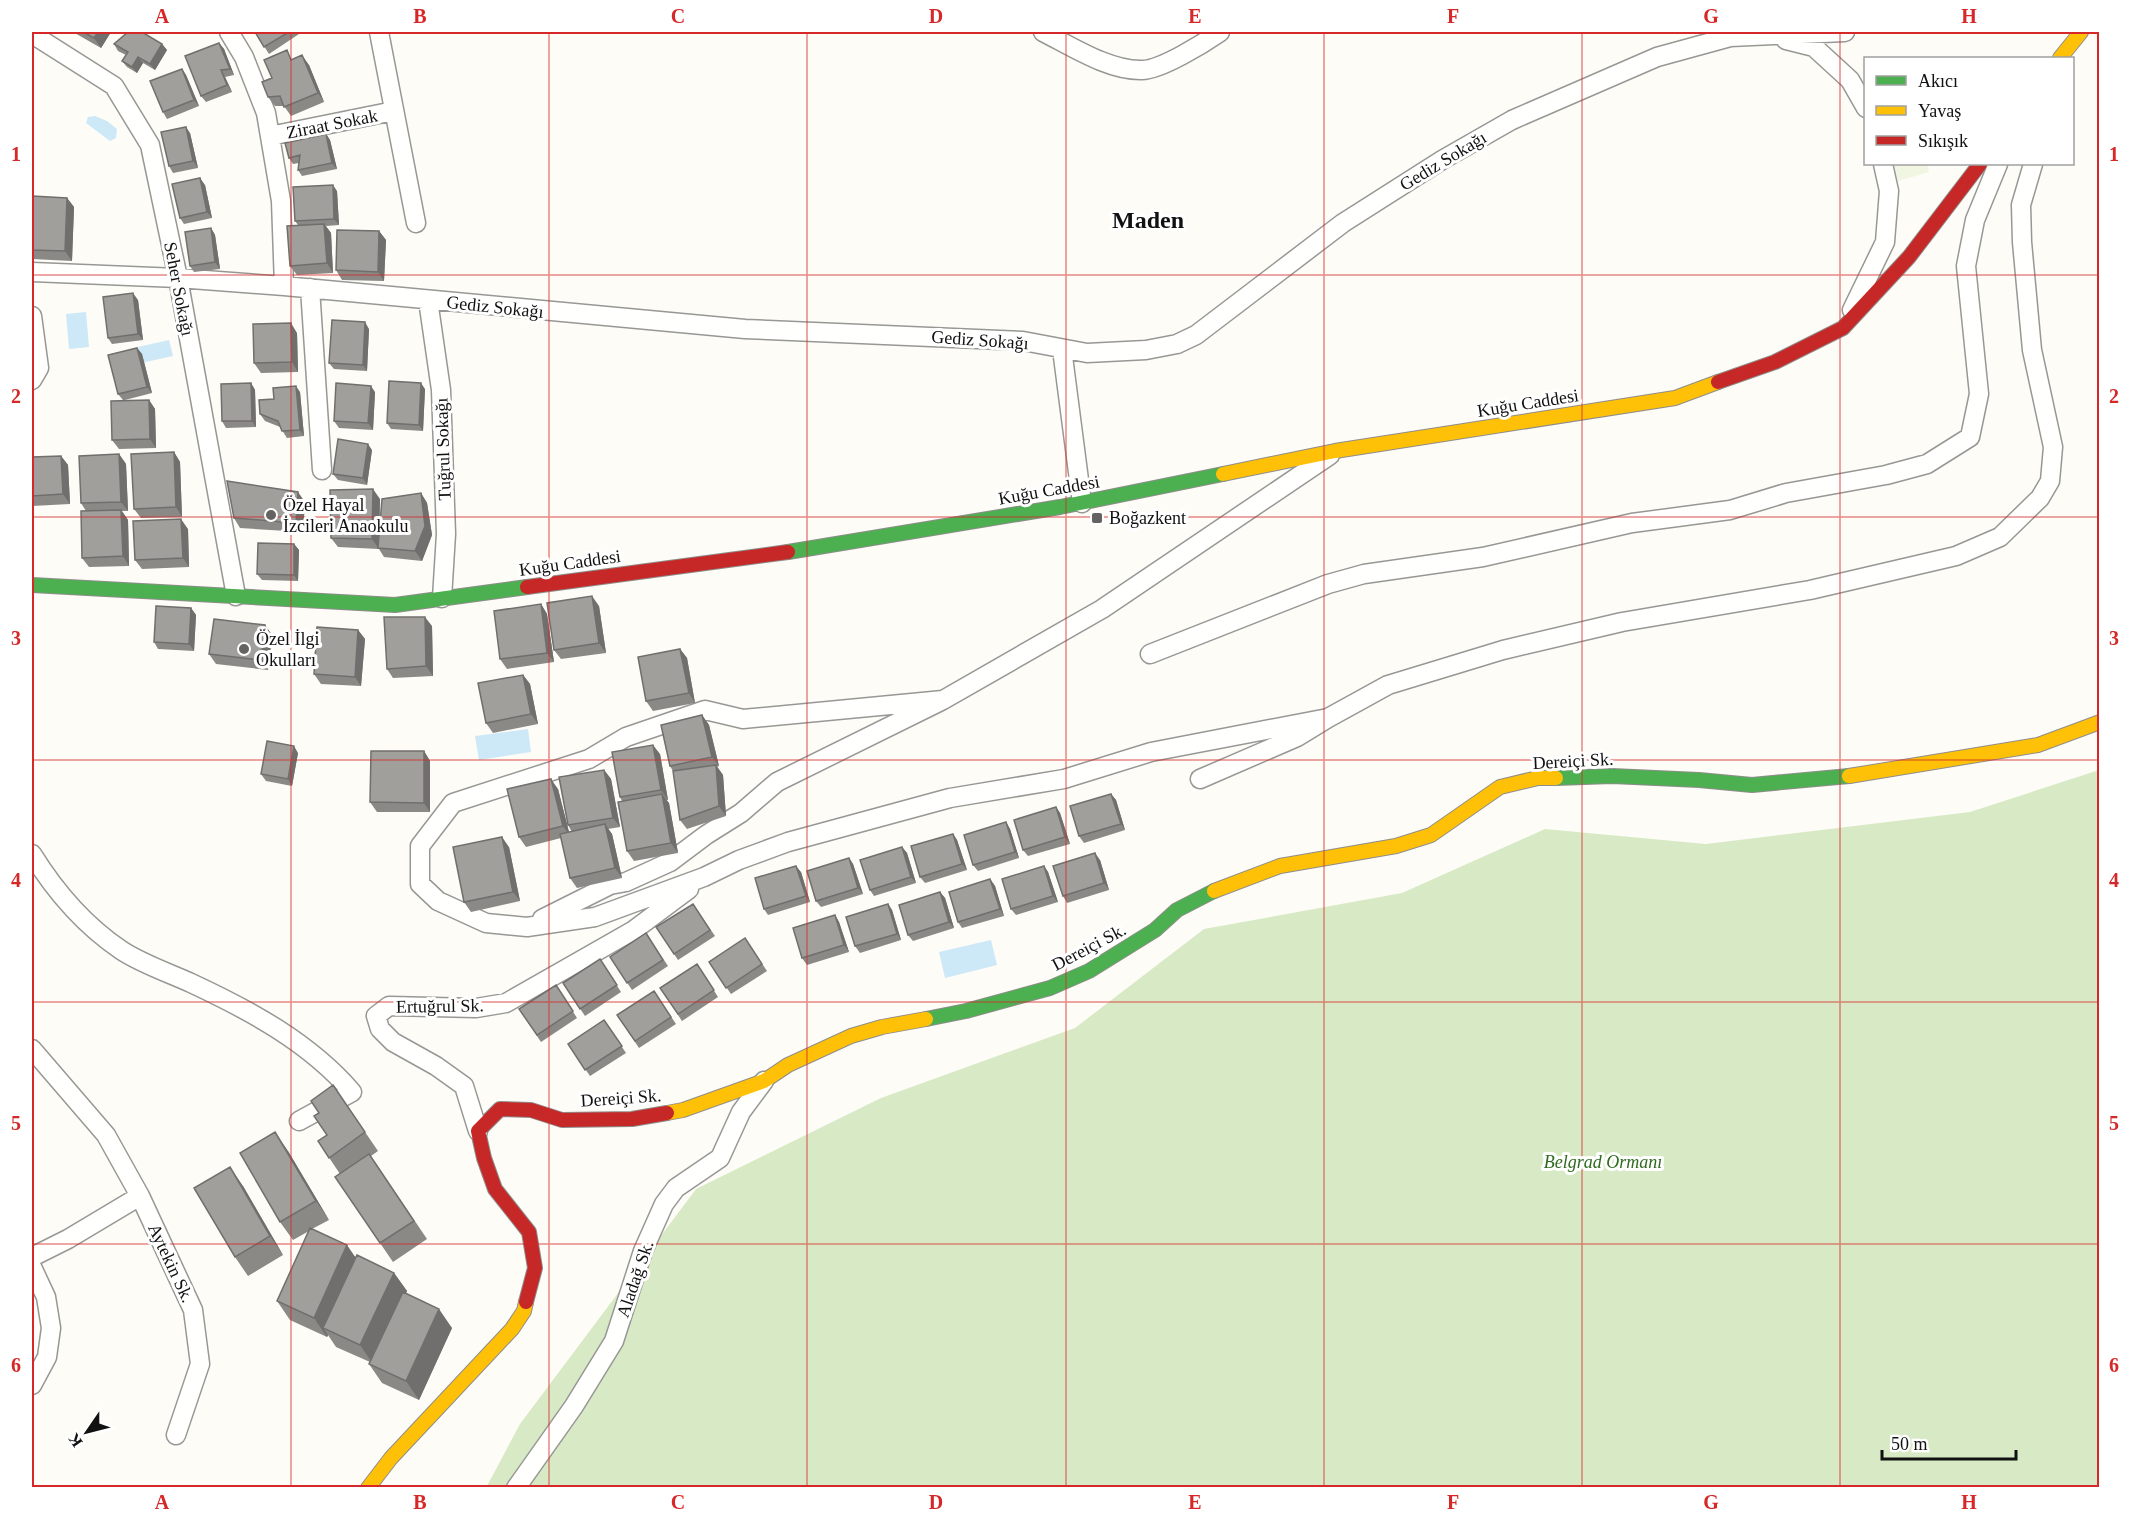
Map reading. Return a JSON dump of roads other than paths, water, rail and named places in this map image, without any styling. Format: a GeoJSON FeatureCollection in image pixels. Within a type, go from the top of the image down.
{"type":"FeatureCollection","features":[{"type":"Feature","properties":{"kind":"street"},"geometry":{"type":"LineString","coordinates":[[229,32],[244,57],[266,113],[281,201],[284,286]]}},
{"type":"Feature","properties":{"kind":"street","name":"Ziraat Sokak"},"geometry":{"type":"LineString","coordinates":[[379,32],[416,223]]}},
{"type":"Feature","properties":{"kind":"street"},"geometry":{"type":"LineString","coordinates":[[1043,32],[1106,64],[1143,70],[1173,59],[1220,32]]}},
{"type":"Feature","properties":{"kind":"street","name":"Gediz Sokağı"},"geometry":{"type":"LineString","coordinates":[[32,272],[178,278],[310,288],[745,329],[1023,341],[1087,353],[1146,350],[1177,344],[1196,334],[1343,223],[1442,160],[1512,120],[1657,57],[1730,37],[1845,32]]}},
{"type":"Feature","properties":{"kind":"street"},"geometry":{"type":"LineString","coordinates":[[2061,57],[2083,32]]}},
{"type":"Feature","properties":{"kind":"street"},"geometry":{"type":"LineString","coordinates":[[2074,57],[2083,32]]}},
{"type":"Feature","properties":{"kind":"street","name":"Seher Sokağı"},"geometry":{"type":"LineString","coordinates":[[32,34],[114,86],[150,145],[178,278],[236,596]]}},
{"type":"Feature","properties":{"kind":"street"},"geometry":{"type":"LineString","coordinates":[[1771,36],[1814,47],[1850,80],[1864,104]]}},
{"type":"Feature","properties":{"kind":"street","name":"Ziraat Sokak"},"geometry":{"type":"LineString","coordinates":[[270,136],[394,111]]}},
{"type":"Feature","properties":{"kind":"street"},"geometry":{"type":"LineString","coordinates":[[1843,328],[1885,242],[1889,191],[1883,165]]}},
{"type":"Feature","properties":{"kind":"street","name":"Kuğu Caddesi"},"geometry":{"type":"LineString","coordinates":[[32,585],[395,604],[779,554],[1082,502],[1335,451],[1675,398],[1775,362],[1843,328],[1909,257],[1979,165]]}},
{"type":"Feature","properties":{"kind":"street"},"geometry":{"type":"LineString","coordinates":[[1150,654],[1328,584],[1365,574],[1483,557],[1632,523],[1730,510],[1786,493],[1886,475],[1927,464],[1970,437],[1972,429],[1979,394],[1966,266],[1975,220],[1998,165]]}},
{"type":"Feature","properties":{"kind":"street"},"geometry":{"type":"LineString","coordinates":[[1200,779],[1297,737],[1388,685],[1503,651],[1622,622],[1809,590],[1956,556],[2000,537],[2040,498],[2050,481],[2053,447],[2032,350],[2022,242],[2021,205],[2033,165]]}},
{"type":"Feature","properties":{"kind":"street"},"geometry":{"type":"LineString","coordinates":[[310,288],[322,470]]}},
{"type":"Feature","properties":{"kind":"street","name":"Tuğrul Sokağı"},"geometry":{"type":"LineString","coordinates":[[428,300],[441,390],[446,534],[442,598]]}},
{"type":"Feature","properties":{"kind":"street"},"geometry":{"type":"LineString","coordinates":[[32,316],[39,368],[32,380]]}},
{"type":"Feature","properties":{"kind":"street"},"geometry":{"type":"LineString","coordinates":[[1062,348],[1082,502]]}},
{"type":"Feature","properties":{"kind":"street"},"geometry":{"type":"LineString","coordinates":[[527,927],[610,885],[626,882],[670,862],[741,813],[777,782],[943,700],[1102,609],[1335,451]]}},
{"type":"Feature","properties":{"kind":"street"},"geometry":{"type":"LineString","coordinates":[[943,700],[743,719],[705,710],[626,737],[589,759],[453,803],[420,846],[420,884],[438,901],[486,923],[527,927],[595,917],[704,877],[739,860],[788,842],[950,798],[1064,779],[1151,752],[1328,718]]}},
{"type":"Feature","properties":{"kind":"street","name":"Dereiçi Sk."},"geometry":{"type":"LineString","coordinates":[[478,1131],[500,1109],[531,1110],[562,1120],[632,1119],[683,1110],[764,1081],[788,1065],[851,1036],[882,1027],[966,1011],[1050,988],[1089,971],[1155,930],[1177,910],[1238,880],[1280,866],[1396,846],[1431,835],[1500,788],[1538,778],[1612,776],[1752,785],[1847,776],[2038,745],[2100,722]]}},
{"type":"Feature","properties":{"kind":"street"},"geometry":{"type":"LineString","coordinates":[[32,854],[69,905],[96,931],[122,951],[233,1002],[270,1023],[340,1077],[352,1092],[298,1121]]}},
{"type":"Feature","properties":{"kind":"street","name":"Ertuğrul Sk."},"geometry":{"type":"LineString","coordinates":[[478,1131],[464,1086],[436,1066],[393,1042],[380,1029],[376,1016],[389,1006],[476,1008],[506,1003],[634,930],[704,877]]}},
{"type":"Feature","properties":{"kind":"street","name":"Aytekin Sk."},"geometry":{"type":"LineString","coordinates":[[32,1049],[106,1135],[140,1196],[193,1310],[200,1364],[176,1435]]}},
{"type":"Feature","properties":{"kind":"street","name":"Aladağ Sk."},"geometry":{"type":"LineString","coordinates":[[516,1488],[574,1406],[615,1341],[643,1251],[664,1204],[676,1188],[720,1158],[741,1112],[764,1081]]}},
{"type":"Feature","properties":{"kind":"street"},"geometry":{"type":"LineString","coordinates":[[368,1488],[391,1458],[512,1329],[524,1311],[535,1268],[529,1232],[495,1189],[484,1158],[478,1131]]}},
{"type":"Feature","properties":{"kind":"street"},"geometry":{"type":"LineString","coordinates":[[32,1257],[68,1239],[140,1196]]}},
{"type":"Feature","properties":{"kind":"street"},"geometry":{"type":"LineString","coordinates":[[32,1268],[46,1297],[51,1328],[46,1357],[32,1385]]}},
{"type":"Feature","properties":{"kind":"water"},"geometry":{"type":"Polygon","coordinates":[[[95,116],[107,121],[117,129],[116,138],[110,141],[86,123],[88,117],[95,116]]]}},
{"type":"Feature","properties":{"kind":"water"},"geometry":{"type":"Polygon","coordinates":[[[86,312],[89,347],[69,349],[66,314],[86,312]]]}},
{"type":"Feature","properties":{"kind":"water"},"geometry":{"type":"Polygon","coordinates":[[[169,340],[173,356],[141,363],[138,347],[169,340]]]}},
{"type":"Feature","properties":{"kind":"water"},"geometry":{"type":"Polygon","coordinates":[[[528,729],[531,752],[479,760],[475,736],[528,729]]]}},
{"type":"Feature","properties":{"kind":"water"},"geometry":{"type":"Polygon","coordinates":[[[991,940],[997,965],[945,978],[939,952],[991,940]]]}},
{"type":"Feature","properties":{"kind":"place","name":"Özel Hayal İzcileri Anaokulu"},"geometry":{"type":"Point","coordinates":[271,515]}},
{"type":"Feature","properties":{"kind":"place","name":"Boğazkent"},"geometry":{"type":"Point","coordinates":[1097,518]}},
{"type":"Feature","properties":{"kind":"place","name":"Özel İlgi Okulları"},"geometry":{"type":"Point","coordinates":[244,649]}},
{"type":"Feature","properties":{"kind":"district","name":"Maden"},"geometry":{"type":"Point","coordinates":[1148,220]}},
{"type":"Feature","properties":{"kind":"park label","name":"Belgrad Ormanı"},"geometry":{"type":"Point","coordinates":[1603,1162]}}]}
